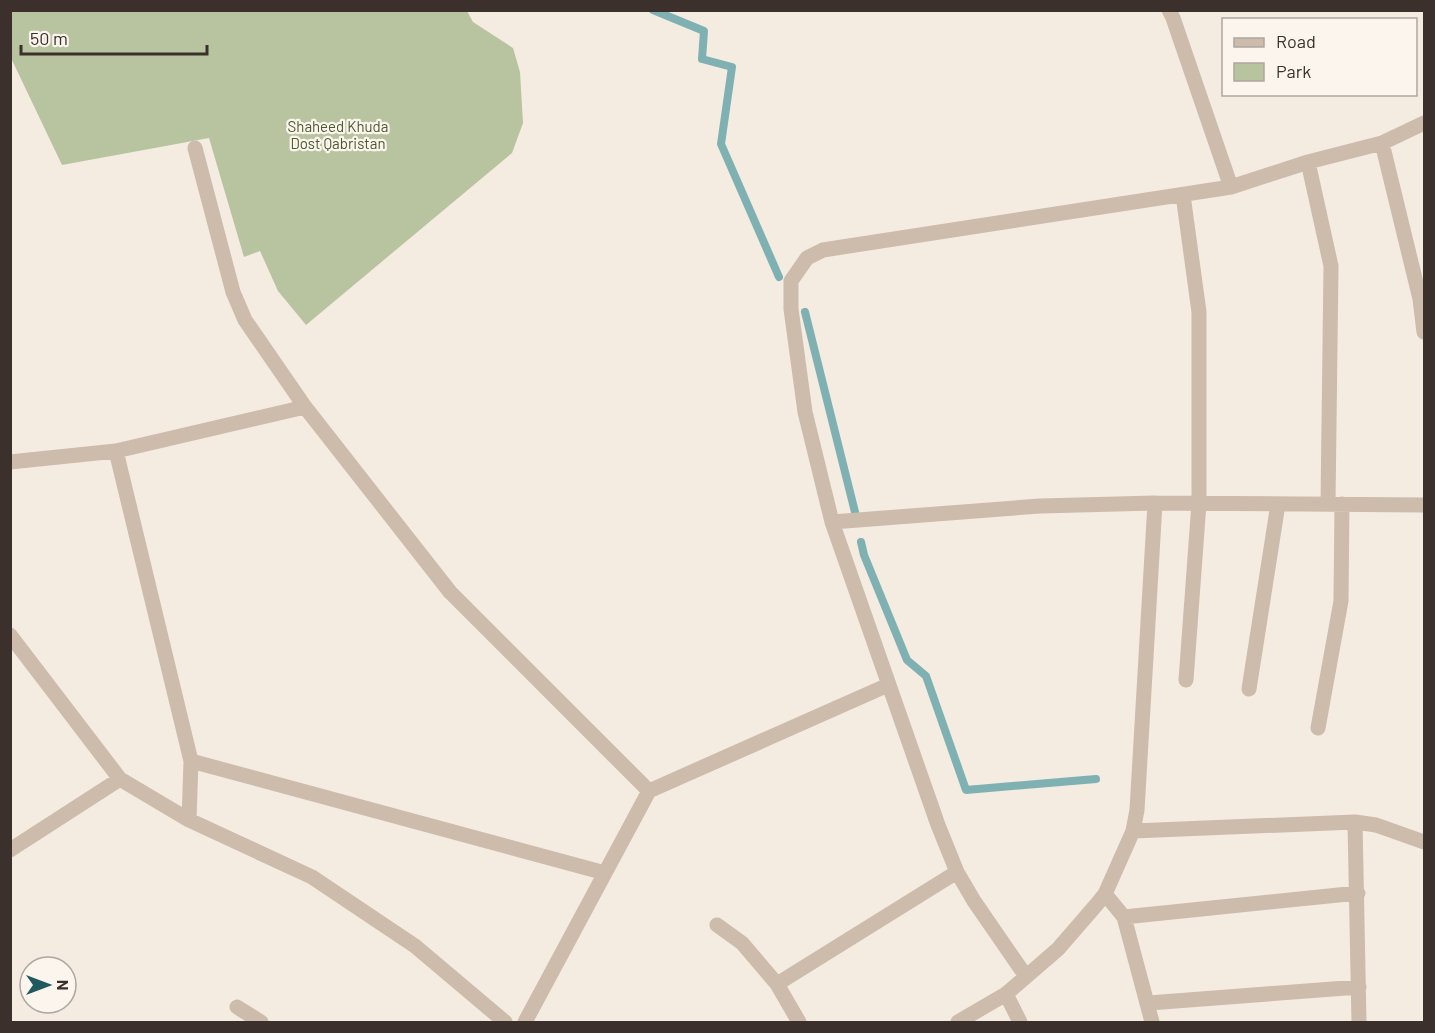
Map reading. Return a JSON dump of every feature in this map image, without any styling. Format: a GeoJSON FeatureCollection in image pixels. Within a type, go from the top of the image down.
{"type":"FeatureCollection","features":[{"type":"Feature","properties":{"kind":"street"},"geometry":{"type":"LineString","coordinates":[[1169,10],[1231,187]]}},
{"type":"Feature","properties":{"kind":"street"},"geometry":{"type":"LineString","coordinates":[[1025,975],[957,872],[888,685],[832,522],[805,412],[791,309],[791,281],[807,258],[823,250],[1231,187],[1308,162],[1382,143],[1425,123]]}},
{"type":"Feature","properties":{"kind":"street"},"geometry":{"type":"LineString","coordinates":[[1382,143],[1422,299],[1425,332]]}},
{"type":"Feature","properties":{"kind":"street"},"geometry":{"type":"LineString","coordinates":[[195,148],[233,292],[241,311],[305,407],[450,592],[649,790]]}},
{"type":"Feature","properties":{"kind":"street"},"geometry":{"type":"LineString","coordinates":[[1308,162],[1331,266],[1335,504],[1341,601],[1318,728]]}},
{"type":"Feature","properties":{"kind":"street"},"geometry":{"type":"LineString","coordinates":[[1183,195],[1199,312],[1199,503],[1186,680]]}},
{"type":"Feature","properties":{"kind":"street"},"geometry":{"type":"LineString","coordinates":[[10,462],[116,451],[305,407]]}},
{"type":"Feature","properties":{"kind":"street"},"geometry":{"type":"LineString","coordinates":[[116,451],[191,761],[189,820]]}},
{"type":"Feature","properties":{"kind":"street"},"geometry":{"type":"LineString","coordinates":[[832,522],[1041,506],[1155,503],[1425,505]]}},
{"type":"Feature","properties":{"kind":"street"},"geometry":{"type":"LineString","coordinates":[[958,1023],[1006,994],[1025,975],[1058,949],[1105,894],[1133,831],[1137,810],[1155,503]]}},
{"type":"Feature","properties":{"kind":"street"},"geometry":{"type":"LineString","coordinates":[[1249,689],[1278,504]]}},
{"type":"Feature","properties":{"kind":"street"},"geometry":{"type":"LineString","coordinates":[[10,635],[120,779],[189,820],[312,877],[415,946],[505,1023]]}},
{"type":"Feature","properties":{"kind":"street"},"geometry":{"type":"LineString","coordinates":[[525,1023],[649,790],[888,685]]}},
{"type":"Feature","properties":{"kind":"street"},"geometry":{"type":"LineString","coordinates":[[191,761],[605,873]]}},
{"type":"Feature","properties":{"kind":"street"},"geometry":{"type":"LineString","coordinates":[[10,850],[120,779]]}},
{"type":"Feature","properties":{"kind":"street"},"geometry":{"type":"LineString","coordinates":[[1133,831],[1355,822],[1398,831],[1425,842]]}},
{"type":"Feature","properties":{"kind":"street"},"geometry":{"type":"LineString","coordinates":[[1355,822],[1359,1023]]}},
{"type":"Feature","properties":{"kind":"street"},"geometry":{"type":"LineString","coordinates":[[777,984],[957,872]]}},
{"type":"Feature","properties":{"kind":"street"},"geometry":{"type":"LineString","coordinates":[[1124,917],[1358,893]]}},
{"type":"Feature","properties":{"kind":"street"},"geometry":{"type":"LineString","coordinates":[[1105,894],[1124,917],[1149,1003],[1152,1023]]}},
{"type":"Feature","properties":{"kind":"street"},"geometry":{"type":"LineString","coordinates":[[717,925],[742,943],[777,984],[799,1023]]}},
{"type":"Feature","properties":{"kind":"street"},"geometry":{"type":"LineString","coordinates":[[1149,1003],[1359,987]]}},
{"type":"Feature","properties":{"kind":"street"},"geometry":{"type":"LineString","coordinates":[[1006,994],[1020,1023]]}},
{"type":"Feature","properties":{"kind":"street"},"geometry":{"type":"LineString","coordinates":[[237,1007],[261,1023]]}},
{"type":"Feature","properties":{"kind":"green space","name":"Shaheed Khuda Dost Qabristan"},"geometry":{"type":"Polygon","coordinates":[[[11,10],[467,11],[473,22],[513,48],[520,72],[523,123],[512,153],[306,325],[278,291],[260,251],[244,257],[209,138],[62,165],[11,58],[11,10]]]}},
{"type":"Feature","properties":{"kind":"waterway"},"geometry":{"type":"LineString","coordinates":[[653,10],[704,31],[702,59],[732,67],[721,144],[779,277]]}},
{"type":"Feature","properties":{"kind":"waterway"},"geometry":{"type":"LineString","coordinates":[[805,312],[855,512]]}},
{"type":"Feature","properties":{"kind":"waterway"},"geometry":{"type":"LineString","coordinates":[[861,542],[864,555],[907,660],[926,676],[966,790],[1096,779]]}}]}
